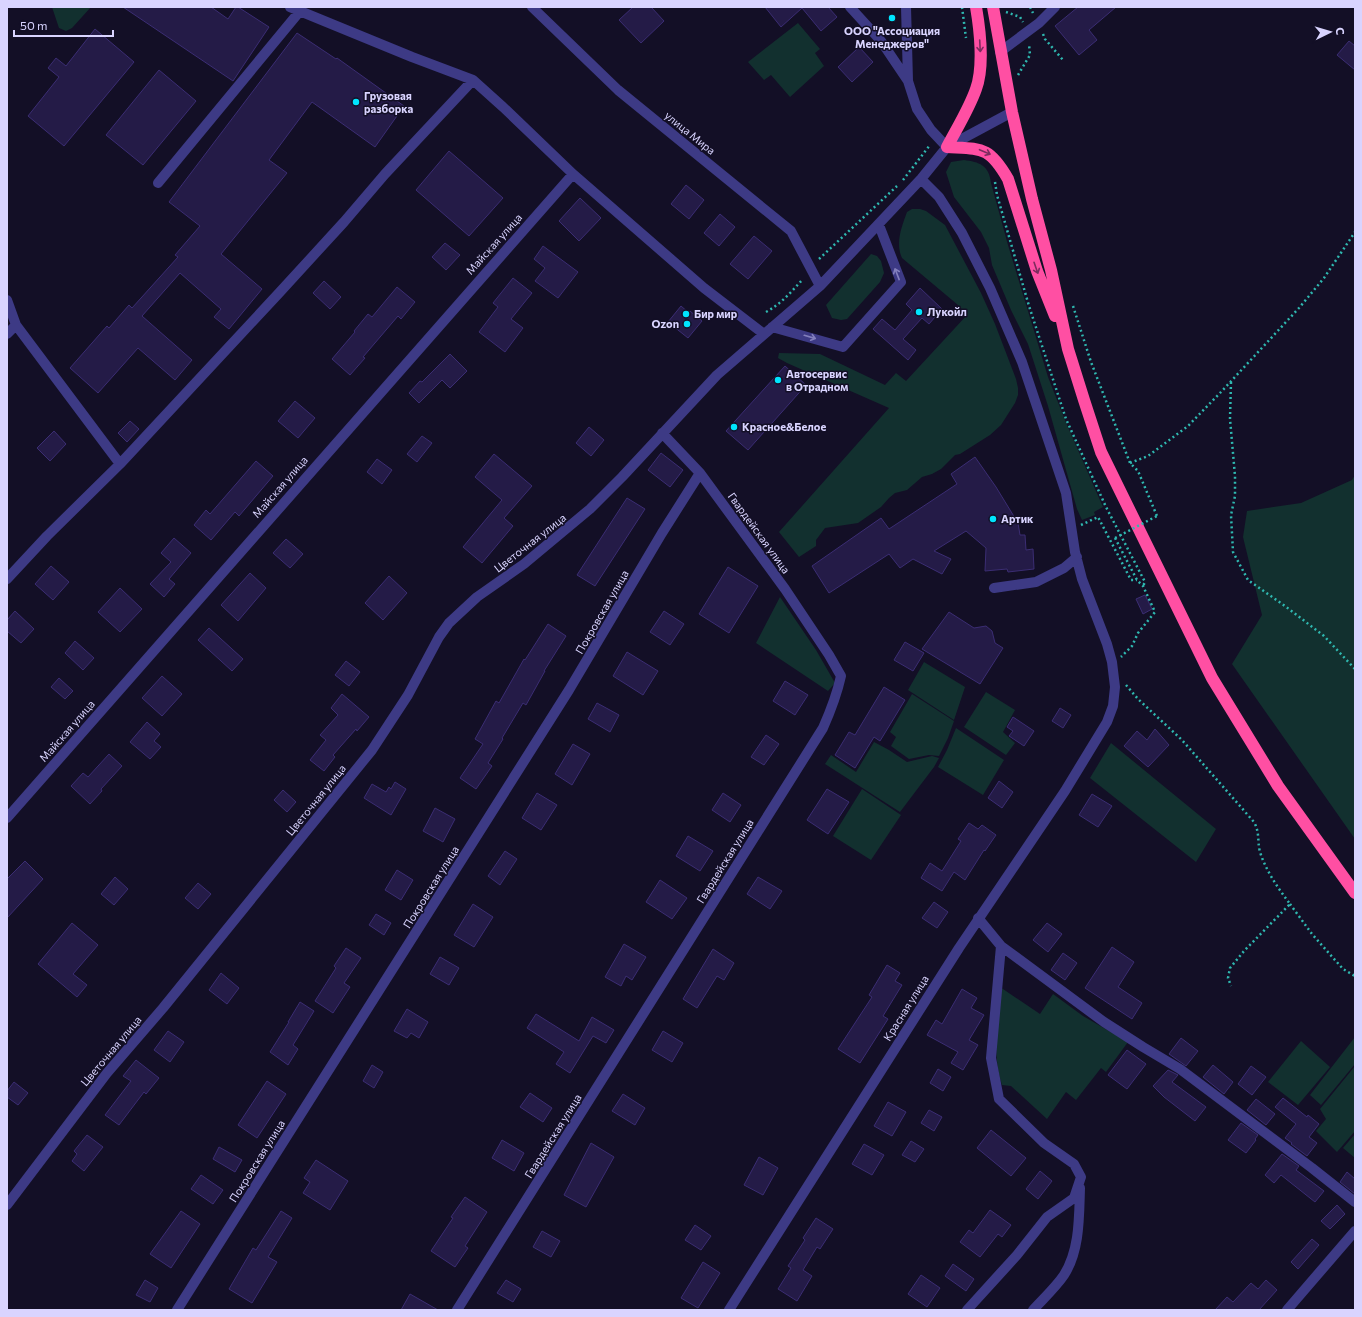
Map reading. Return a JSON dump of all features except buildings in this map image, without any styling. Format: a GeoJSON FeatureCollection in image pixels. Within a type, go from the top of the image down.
{"type":"FeatureCollection","features":[{"type":"Feature","properties":{"kind":"highway"},"geometry":{"type":"LineString","coordinates":[[976,7],[980,55],[979,79],[969,105],[947,147],[975,149],[986,152],[994,157],[1001,166],[1008,179],[1037,271],[1068,349],[1101,452],[1212,678],[1278,786],[1355,893]]}},
{"type":"Feature","properties":{"kind":"highway"},"geometry":{"type":"LineString","coordinates":[[998,8],[1000,52],[1012,112],[1032,199],[1051,270],[1068,349]]}},
{"type":"Feature","properties":{"kind":"street","name":"улица Мира"},"geometry":{"type":"LineString","coordinates":[[532,7],[618,90],[791,231],[810,270],[820,286]]}},
{"type":"Feature","properties":{"kind":"street"},"geometry":{"type":"LineString","coordinates":[[850,7],[881,41],[908,81],[917,109],[931,130],[947,147],[1012,112]]}},
{"type":"Feature","properties":{"kind":"street"},"geometry":{"type":"LineString","coordinates":[[906,7],[908,81]]}},
{"type":"Feature","properties":{"kind":"street"},"geometry":{"type":"LineString","coordinates":[[1000,52],[1039,23],[1055,7]]}},
{"type":"Feature","properties":{"kind":"street"},"geometry":{"type":"LineString","coordinates":[[158,183],[295,9],[473,80],[572,174],[704,288],[764,334]]}},
{"type":"Feature","properties":{"kind":"street"},"geometry":{"type":"LineString","coordinates":[[7,579],[47,536],[120,464],[280,293],[385,174],[473,80]]}},
{"type":"Feature","properties":{"kind":"street","name":"Цветочная улица"},"geometry":{"type":"LineString","coordinates":[[7,1205],[107,1073],[163,1008],[372,750],[408,695],[439,637],[449,622],[477,597],[524,564],[590,509],[622,477],[717,375],[820,286],[879,225],[921,179],[947,147]]}},
{"type":"Feature","properties":{"kind":"street","name":"Майская улица"},"geometry":{"type":"LineString","coordinates":[[7,818],[572,174]]}},
{"type":"Feature","properties":{"kind":"street","name":"Красная улица"},"geometry":{"type":"LineString","coordinates":[[729,1310],[978,918],[1065,791],[1107,722],[1113,706],[1116,687],[1112,662],[1107,644],[1082,579],[1066,493],[1022,362],[990,288],[962,233],[939,197],[921,179]]}},
{"type":"Feature","properties":{"kind":"street"},"geometry":{"type":"LineString","coordinates":[[772,327],[843,347],[900,282],[879,225]]}},
{"type":"Feature","properties":{"kind":"street"},"geometry":{"type":"LineString","coordinates":[[7,300],[16,325],[120,464]]}},
{"type":"Feature","properties":{"kind":"street"},"geometry":{"type":"LineString","coordinates":[[7,334],[16,325]]}},
{"type":"Feature","properties":{"kind":"street","name":"Гвардейская улица"},"geometry":{"type":"LineString","coordinates":[[458,1310],[819,734],[834,705],[841,676],[829,655],[785,589],[700,473],[662,433]]}},
{"type":"Feature","properties":{"kind":"street","name":"Покровская улица"},"geometry":{"type":"LineString","coordinates":[[177,1310],[570,690],[662,533],[700,473]]}},
{"type":"Feature","properties":{"kind":"street"},"geometry":{"type":"LineString","coordinates":[[994,588],[1036,582],[1064,568],[1077,557]]}},
{"type":"Feature","properties":{"kind":"street"},"geometry":{"type":"LineString","coordinates":[[978,918],[1001,946],[1104,1022],[1180,1068],[1355,1202]]}},
{"type":"Feature","properties":{"kind":"street"},"geometry":{"type":"LineString","coordinates":[[1001,946],[990,1058],[999,1099],[1044,1143],[1074,1164],[1080,1177],[1078,1222],[1074,1252],[1064,1276],[1033,1310]]}},
{"type":"Feature","properties":{"kind":"street"},"geometry":{"type":"LineString","coordinates":[[967,1310],[1017,1255],[1047,1217],[1074,1198],[1080,1177]]}},
{"type":"Feature","properties":{"kind":"street"},"geometry":{"type":"LineString","coordinates":[[1287,1310],[1355,1231]]}},
{"type":"Feature","properties":{"kind":"path"},"geometry":{"type":"LineString","coordinates":[[962,7],[966,39]]}},
{"type":"Feature","properties":{"kind":"path"},"geometry":{"type":"LineString","coordinates":[[998,8],[1007,13],[1020,17],[1027,32],[1030,55],[1016,78]]}},
{"type":"Feature","properties":{"kind":"path"},"geometry":{"type":"LineString","coordinates":[[1039,23],[1045,39],[1063,60]]}},
{"type":"Feature","properties":{"kind":"path"},"geometry":{"type":"LineString","coordinates":[[902,181],[930,145]]}},
{"type":"Feature","properties":{"kind":"path"},"geometry":{"type":"LineString","coordinates":[[993,175],[997,195],[1029,306],[1066,419],[1106,507],[1145,582],[1143,586]]}},
{"type":"Feature","properties":{"kind":"path"},"geometry":{"type":"LineString","coordinates":[[766,312],[774,308],[786,298],[819,259],[899,184]]}},
{"type":"Feature","properties":{"kind":"path"},"geometry":{"type":"LineString","coordinates":[[1130,463],[1148,456],[1188,426],[1231,382],[1299,308],[1324,278],[1355,232]]}},
{"type":"Feature","properties":{"kind":"path"},"geometry":{"type":"LineString","coordinates":[[1071,300],[1091,362],[1130,463],[1138,471],[1157,516],[1115,538],[1137,580],[1143,586],[1155,612],[1138,633],[1132,646],[1123,655],[1112,662]]}},
{"type":"Feature","properties":{"kind":"path"},"geometry":{"type":"LineString","coordinates":[[1231,382],[1230,419],[1236,476],[1235,496],[1230,515],[1233,552],[1248,580],[1324,636],[1355,669]]}},
{"type":"Feature","properties":{"kind":"path"},"geometry":{"type":"LineString","coordinates":[[1072,529],[1098,517],[1131,580],[1137,580]]}},
{"type":"Feature","properties":{"kind":"path"},"geometry":{"type":"LineString","coordinates":[[1122,681],[1138,699],[1182,740],[1254,822],[1258,829],[1258,843],[1267,870],[1312,934],[1343,969],[1355,976]]}},
{"type":"Feature","properties":{"kind":"path"},"geometry":{"type":"LineString","coordinates":[[1231,986],[1228,978],[1230,968],[1244,951],[1290,904]]}},
{"type":"Feature","properties":{"kind":"green space"},"geometry":{"type":"Polygon","coordinates":[[[52,7],[91,7],[72,28],[66,31],[59,28],[52,7]]]}},
{"type":"Feature","properties":{"kind":"green space"},"geometry":{"type":"Polygon","coordinates":[[[798,23],[820,49],[815,53],[824,66],[790,97],[771,75],[764,80],[748,62],[798,23]]]}},
{"type":"Feature","properties":{"kind":"green space"},"geometry":{"type":"Polygon","coordinates":[[[964,160],[979,163],[986,168],[988,172],[1008,245],[1048,377],[1067,425],[1103,507],[1094,512],[1095,515],[1082,520],[1077,509],[1048,406],[1028,344],[1011,310],[992,265],[989,248],[981,232],[954,197],[946,172],[951,162],[964,160]]]}},
{"type":"Feature","properties":{"kind":"green space"},"geometry":{"type":"Polygon","coordinates":[[[912,209],[926,211],[945,225],[981,293],[995,324],[1016,379],[1018,395],[1015,403],[1001,425],[990,435],[960,454],[955,455],[941,469],[922,477],[907,490],[895,493],[881,507],[858,523],[825,528],[816,540],[816,546],[799,557],[779,532],[889,408],[787,363],[778,358],[779,353],[820,354],[885,385],[896,373],[906,381],[967,315],[958,305],[902,258],[899,246],[900,235],[907,212],[912,209]]]}},
{"type":"Feature","properties":{"kind":"green space"},"geometry":{"type":"Polygon","coordinates":[[[871,254],[877,256],[881,261],[884,273],[880,282],[847,319],[841,320],[832,318],[826,305],[871,254]]]}},
{"type":"Feature","properties":{"kind":"green space"},"geometry":{"type":"Polygon","coordinates":[[[1355,475],[1355,839],[1232,664],[1262,615],[1243,537],[1247,511],[1301,503],[1352,480],[1355,475]]]}},
{"type":"Feature","properties":{"kind":"green space"},"geometry":{"type":"Polygon","coordinates":[[[780,597],[816,650],[835,683],[828,691],[756,643],[780,597]]]}},
{"type":"Feature","properties":{"kind":"green space"},"geometry":{"type":"Polygon","coordinates":[[[924,662],[965,687],[954,720],[908,690],[924,662]]]}},
{"type":"Feature","properties":{"kind":"green space"},"geometry":{"type":"Polygon","coordinates":[[[986,692],[1015,710],[1003,732],[1015,743],[1006,755],[964,727],[986,692]]]}},
{"type":"Feature","properties":{"kind":"green space"},"geometry":{"type":"Polygon","coordinates":[[[912,694],[954,721],[939,756],[929,755],[909,759],[891,746],[896,737],[890,732],[912,694]]]}},
{"type":"Feature","properties":{"kind":"green space"},"geometry":{"type":"Polygon","coordinates":[[[956,728],[1004,760],[983,795],[938,767],[956,728]]]}},
{"type":"Feature","properties":{"kind":"green space"},"geometry":{"type":"Polygon","coordinates":[[[874,742],[907,762],[932,756],[939,758],[934,767],[900,812],[825,764],[831,755],[856,772],[874,742]]]}},
{"type":"Feature","properties":{"kind":"green space"},"geometry":{"type":"Polygon","coordinates":[[[1111,743],[1216,829],[1196,862],[1090,778],[1111,743]]]}},
{"type":"Feature","properties":{"kind":"green space"},"geometry":{"type":"Polygon","coordinates":[[[862,789],[901,815],[871,860],[833,836],[862,789]]]}},
{"type":"Feature","properties":{"kind":"green space"},"geometry":{"type":"Polygon","coordinates":[[[1000,987],[1040,1014],[1053,994],[1083,1016],[1128,1042],[1106,1072],[1101,1068],[1076,1100],[1066,1092],[1047,1119],[1011,1086],[1002,1085],[996,1049],[1000,987]]]}},
{"type":"Feature","properties":{"kind":"green space"},"geometry":{"type":"Polygon","coordinates":[[[1355,1037],[1355,1064],[1321,1105],[1310,1095],[1355,1037]]]}},
{"type":"Feature","properties":{"kind":"green space"},"geometry":{"type":"Polygon","coordinates":[[[1301,1041],[1330,1067],[1298,1105],[1268,1082],[1301,1041]]]}},
{"type":"Feature","properties":{"kind":"green space"},"geometry":{"type":"Polygon","coordinates":[[[1355,1066],[1355,1131],[1337,1152],[1316,1131],[1326,1119],[1320,1109],[1355,1066]]]}},
{"type":"Feature","properties":{"kind":"green space"},"geometry":{"type":"Polygon","coordinates":[[[1355,1134],[1355,1158],[1343,1148],[1355,1134]]]}},
{"type":"Feature","properties":{"kind":"place","name":"ООО \"Ассоциация Менеджеров\""},"geometry":{"type":"Point","coordinates":[892,18]}},
{"type":"Feature","properties":{"kind":"place","name":"Грузовая разборка"},"geometry":{"type":"Point","coordinates":[356,102]}},
{"type":"Feature","properties":{"kind":"place","name":"Лукойл"},"geometry":{"type":"Point","coordinates":[919,312]}},
{"type":"Feature","properties":{"kind":"place","name":"Бир мир"},"geometry":{"type":"Point","coordinates":[686,314]}},
{"type":"Feature","properties":{"kind":"place","name":"Ozon"},"geometry":{"type":"Point","coordinates":[687,324]}},
{"type":"Feature","properties":{"kind":"place","name":"Автосервис в Отрадном"},"geometry":{"type":"Point","coordinates":[778,380]}},
{"type":"Feature","properties":{"kind":"place","name":"Красное&Белое"},"geometry":{"type":"Point","coordinates":[734,427]}},
{"type":"Feature","properties":{"kind":"place","name":"Артик"},"geometry":{"type":"Point","coordinates":[993,519]}}]}
